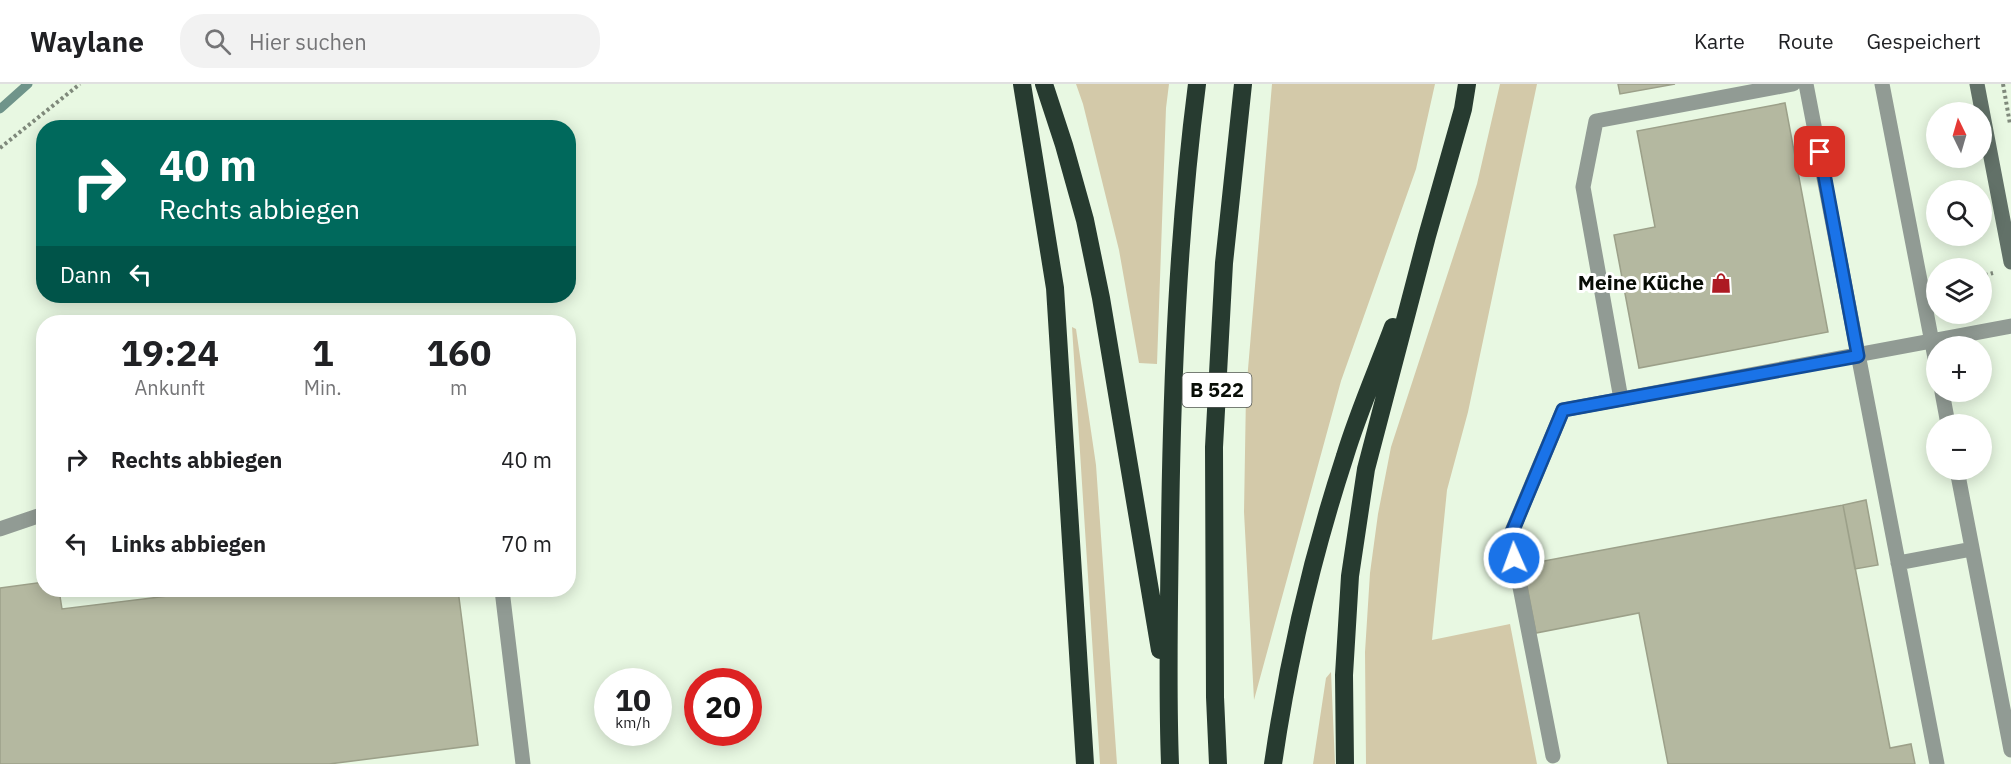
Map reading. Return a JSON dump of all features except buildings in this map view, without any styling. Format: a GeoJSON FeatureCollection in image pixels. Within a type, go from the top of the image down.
{"type":"FeatureCollection","features":[{"type":"Feature","properties":{"kind":"highway"},"geometry":{"type":"LineString","coordinates":[[1022,84],[1055,288],[1085,764]]}},
{"type":"Feature","properties":{"kind":"highway"},"geometry":{"type":"LineString","coordinates":[[1044,84],[1085,220],[1099,287],[1168,699]]}},
{"type":"Feature","properties":{"kind":"highway","name":"B 522"},"geometry":{"type":"LineString","coordinates":[[1170,764],[1168,699],[1171,445],[1179,262],[1197,84]]}},
{"type":"Feature","properties":{"kind":"highway","name":"B 522"},"geometry":{"type":"LineString","coordinates":[[1218,764],[1215,697],[1214,447],[1224,263],[1243,84]]}},
{"type":"Feature","properties":{"kind":"highway"},"geometry":{"type":"LineString","coordinates":[[1345,764],[1344,675],[1350,576],[1366,469],[1463,109],[1467,84]]}},
{"type":"Feature","properties":{"kind":"highway"},"geometry":{"type":"LineString","coordinates":[[1273,764],[1296,634],[1318,546],[1345,455],[1427,236]]}},
{"type":"Feature","properties":{"kind":"street"},"geometry":{"type":"LineString","coordinates":[[1977,84],[2011,262]]}},
{"type":"Feature","properties":{"kind":"lane"},"geometry":{"type":"LineString","coordinates":[[1621,399],[1582,187],[1596,121],[1793,84]]}},
{"type":"Feature","properties":{"kind":"lane"},"geometry":{"type":"LineString","coordinates":[[1806,84],[1937,764]]}},
{"type":"Feature","properties":{"kind":"lane"},"geometry":{"type":"LineString","coordinates":[[1882,84],[1931,336]]}},
{"type":"Feature","properties":{"kind":"lane"},"geometry":{"type":"LineString","coordinates":[[1962,336],[2011,326]]}},
{"type":"Feature","properties":{"kind":"lane"},"geometry":{"type":"LineString","coordinates":[[1553,756],[1510,537],[1563,410],[1926,343]]}},
{"type":"Feature","properties":{"kind":"lane"},"geometry":{"type":"LineString","coordinates":[[1959,480],[2011,750]]}},
{"type":"Feature","properties":{"kind":"lane"},"geometry":{"type":"LineString","coordinates":[[0,529],[36,517]]}},
{"type":"Feature","properties":{"kind":"lane"},"geometry":{"type":"LineString","coordinates":[[1898,563],[1972,549]]}},
{"type":"Feature","properties":{"kind":"lane"},"geometry":{"type":"LineString","coordinates":[[503,597],[523,764]]}},
{"type":"Feature","properties":{"kind":"path"},"geometry":{"type":"LineString","coordinates":[[0,148],[80,84]]}},
{"type":"Feature","properties":{"kind":"path"},"geometry":{"type":"LineString","coordinates":[[2003,84],[2011,130]]}},
{"type":"Feature","properties":{"kind":"shaded area"},"geometry":{"type":"Polygon","coordinates":[[[1076,84],[1169,84],[1166,108],[1157,364],[1139,363],[1119,250],[1076,84]]]}},
{"type":"Feature","properties":{"kind":"shaded area"},"geometry":{"type":"Polygon","coordinates":[[[1272,84],[1435,84],[1416,169],[1341,381],[1254,700],[1244,512],[1246,393],[1272,84]]]}},
{"type":"Feature","properties":{"kind":"shaded area"},"geometry":{"type":"Polygon","coordinates":[[[1500,84],[1537,84],[1468,412],[1447,490],[1432,640],[1510,624],[1537,764],[1366,764],[1365,652],[1370,573],[1378,514],[1391,447],[1477,184],[1500,84]]]}},
{"type":"Feature","properties":{"kind":"shaded area"},"geometry":{"type":"Polygon","coordinates":[[[1072,327],[1076,329],[1096,465],[1117,764],[1100,764],[1072,327]]]}},
{"type":"Feature","properties":{"kind":"shaded area"},"geometry":{"type":"Polygon","coordinates":[[[1331,672],[1335,764],[1313,764],[1326,678],[1331,672]]]}},
{"type":"Feature","properties":{"kind":"waterway"},"geometry":{"type":"LineString","coordinates":[[0,109],[28,84]]}},
{"type":"Feature","properties":{"kind":"place","name":"Meine Küche"},"geometry":{"type":"Point","coordinates":[1721,283]}},
{"type":"Feature","properties":{"kind":"route"},"geometry":{"type":"LineString","coordinates":[[1514,558],[1510,537],[1563,410],[1858,356],[1820,152]]}}]}
